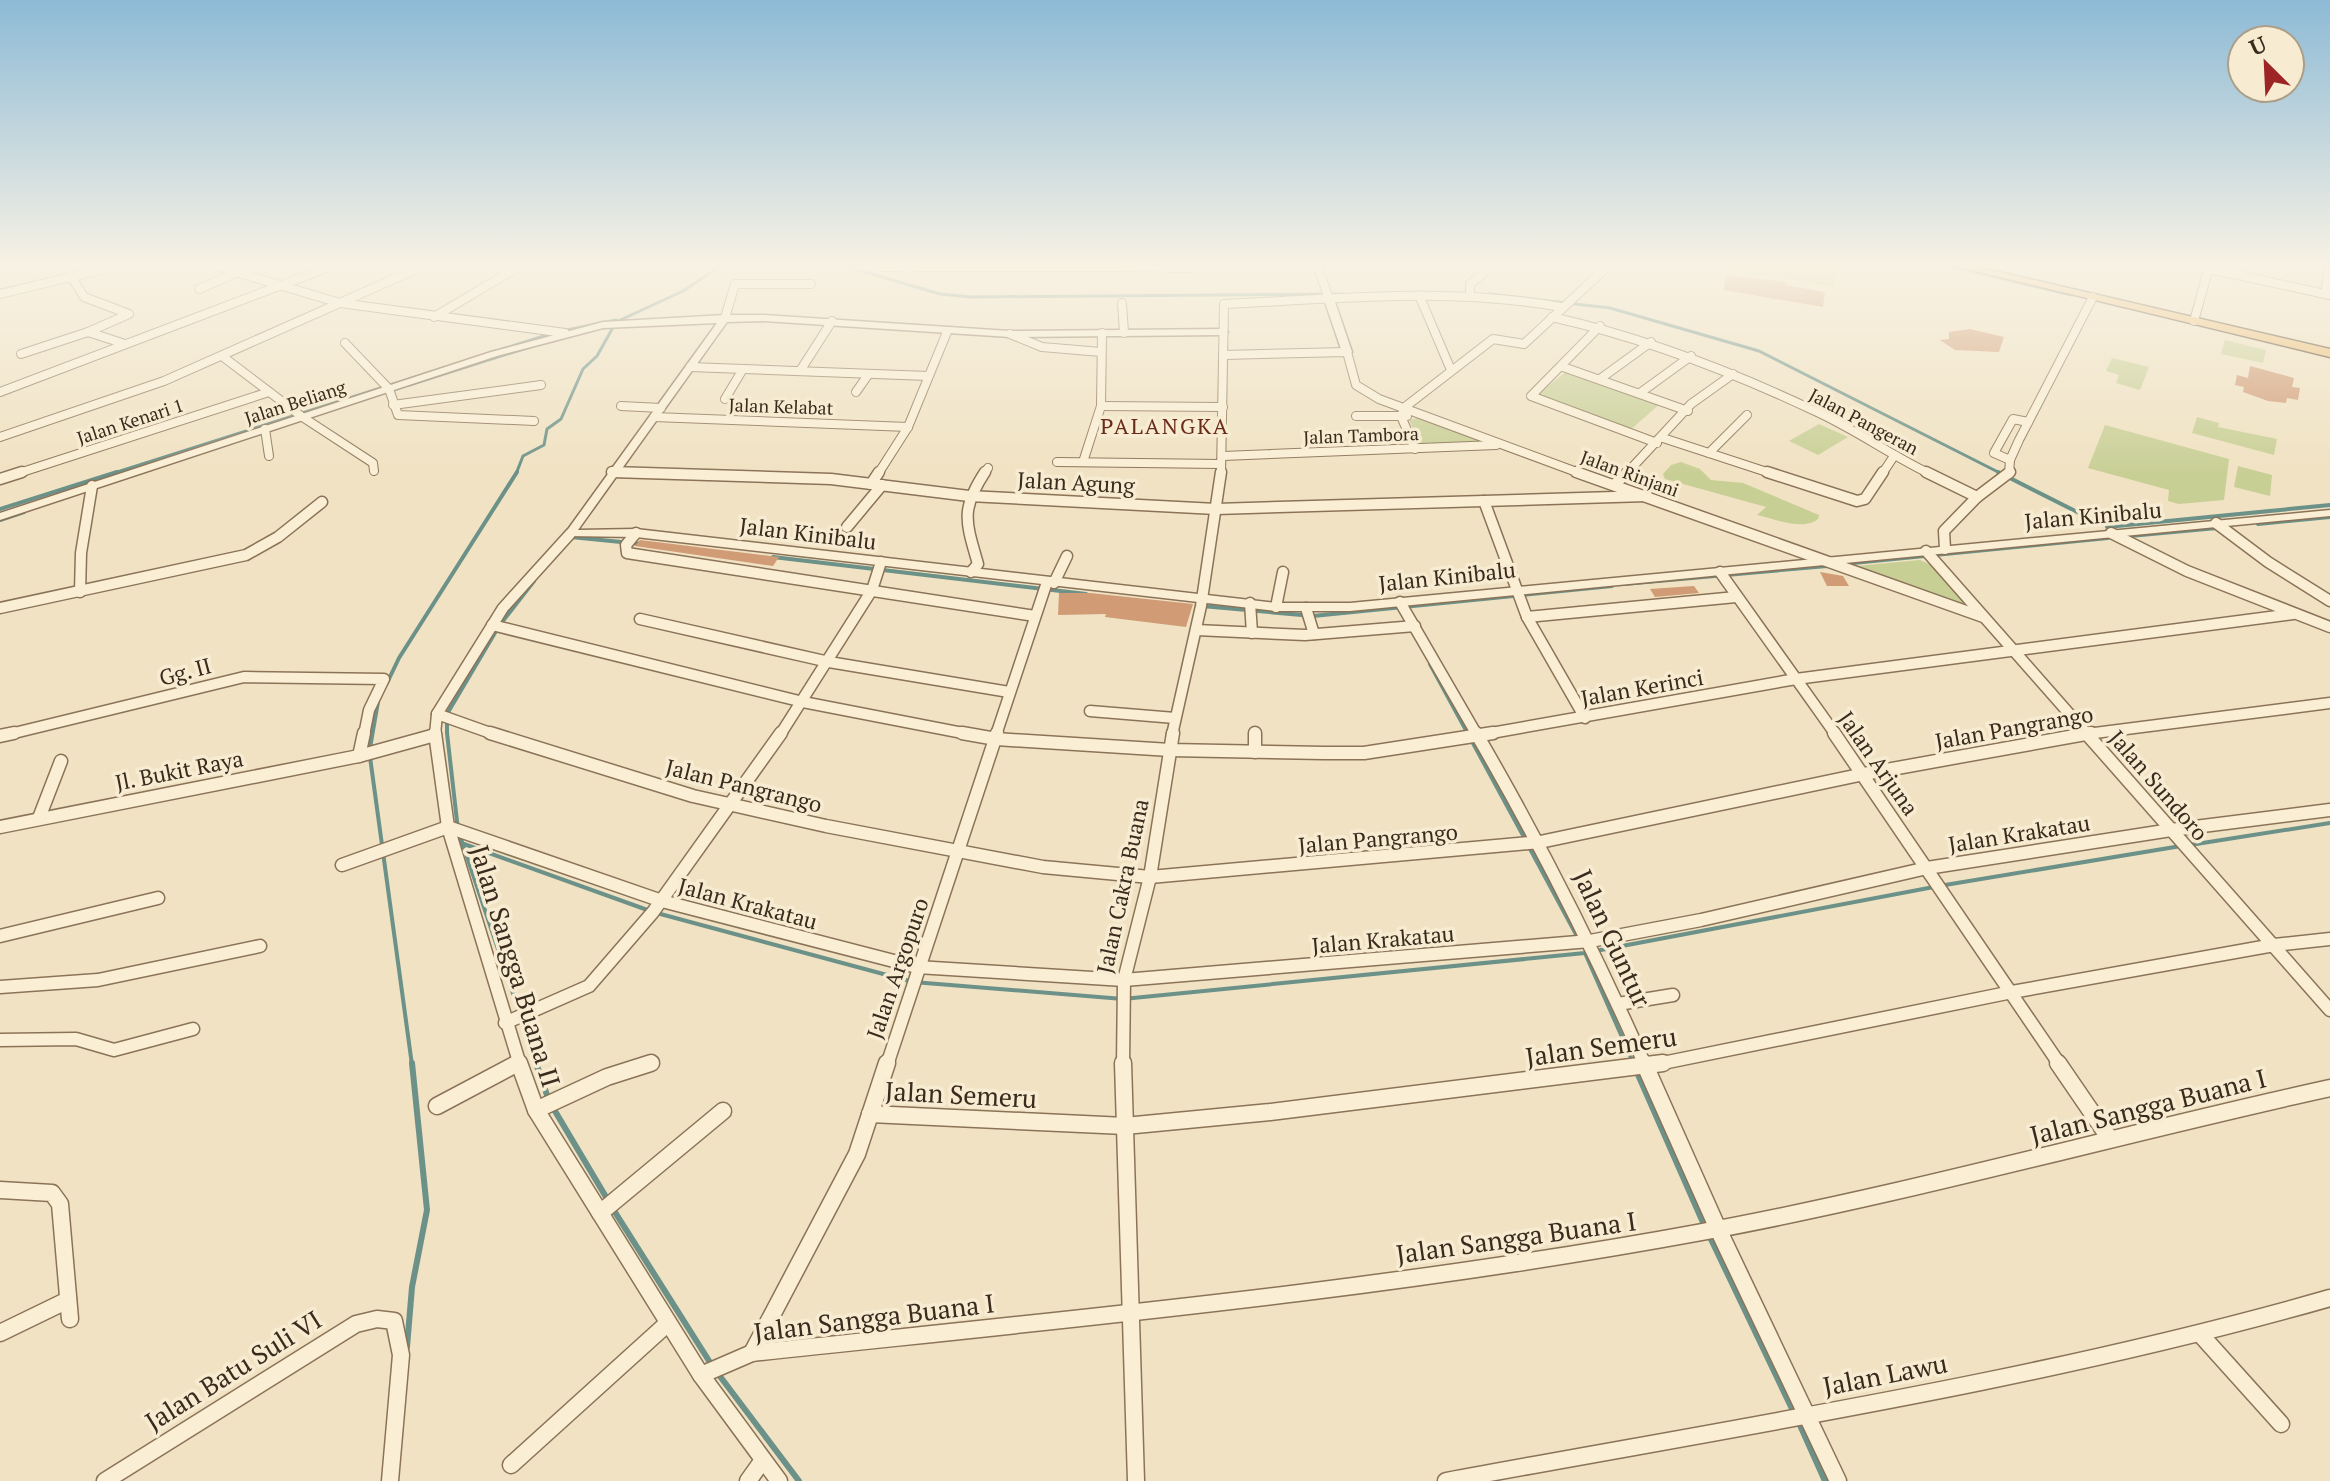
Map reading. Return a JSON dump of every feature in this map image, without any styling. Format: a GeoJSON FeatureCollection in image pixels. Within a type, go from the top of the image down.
{"type":"FeatureCollection","features":[{"type":"Feature","properties":{"kind":"highway"},"geometry":{"type":"LineString","coordinates":[[2265,336],[2330,353]]}},
{"type":"Feature","properties":{"kind":"highway"},"geometry":{"type":"LineString","coordinates":[[2286,336],[2330,345]]}},
{"type":"Feature","properties":{"kind":"street"},"geometry":{"type":"LineString","coordinates":[[21,354],[75,336]]}},
{"type":"Feature","properties":{"kind":"street"},"geometry":{"type":"LineString","coordinates":[[101,336],[125,344]]}},
{"type":"Feature","properties":{"kind":"street"},"geometry":{"type":"LineString","coordinates":[[0,392],[145,336]]}},
{"type":"Feature","properties":{"kind":"street"},"geometry":{"type":"LineString","coordinates":[[0,437],[147,387],[266,336]]}},
{"type":"Feature","properties":{"kind":"street","name":"Jalan Beliang"},"geometry":{"type":"LineString","coordinates":[[0,517],[301,416],[555,336]]}},
{"type":"Feature","properties":{"kind":"street"},"geometry":{"type":"LineString","coordinates":[[570,534],[712,336]]}},
{"type":"Feature","properties":{"kind":"street"},"geometry":{"type":"LineString","coordinates":[[800,371],[822,336]]}},
{"type":"Feature","properties":{"kind":"street"},"geometry":{"type":"LineString","coordinates":[[871,484],[908,427],[945,336]]}},
{"type":"Feature","properties":{"kind":"street"},"geometry":{"type":"LineString","coordinates":[[1014,336],[1055,349],[1101,352]]}},
{"type":"Feature","properties":{"kind":"street"},"geometry":{"type":"LineString","coordinates":[[1083,462],[1101,406],[1102,336]]}},
{"type":"Feature","properties":{"kind":"street","name":"Jalan Cakra Buana"},"geometry":{"type":"LineString","coordinates":[[1136,1481],[1125,1126],[1124,980],[1150,877],[1175,718],[1196,630],[1216,509],[1222,460],[1223,336]]}},
{"type":"Feature","properties":{"kind":"street","name":"Jalan Rinjani"},"geometry":{"type":"LineString","coordinates":[[1342,336],[1359,388],[1403,411],[1983,617]]}},
{"type":"Feature","properties":{"kind":"street"},"geometry":{"type":"LineString","coordinates":[[1437,336],[1451,370]]}},
{"type":"Feature","properties":{"kind":"street"},"geometry":{"type":"LineString","coordinates":[[1356,416],[1403,411],[1493,339],[1524,344],[1532,336]]}},
{"type":"Feature","properties":{"kind":"street"},"geometry":{"type":"LineString","coordinates":[[1591,336],[1531,396],[1857,501],[1865,499],[1894,456]]}},
{"type":"Feature","properties":{"kind":"street","name":"Jalan Pangeran"},"geometry":{"type":"LineString","coordinates":[[1632,336],[1691,356],[1820,413],[1894,456],[1977,497]]}},
{"type":"Feature","properties":{"kind":"street"},"geometry":{"type":"LineString","coordinates":[[1945,549],[1944,531],[1977,497],[2007,476],[2010,460],[2073,336]]}},
{"type":"Feature","properties":{"kind":"street"},"geometry":{"type":"LineString","coordinates":[[1600,379],[1651,342]]}},
{"type":"Feature","properties":{"kind":"street"},"geometry":{"type":"LineString","coordinates":[[345,343],[389,389],[398,415],[448,416],[466,421],[534,421]]}},
{"type":"Feature","properties":{"kind":"street"},"geometry":{"type":"LineString","coordinates":[[1223,355],[1347,352]]}},
{"type":"Feature","properties":{"kind":"street"},"geometry":{"type":"LineString","coordinates":[[222,356],[301,416],[373,463],[374,471]]}},
{"type":"Feature","properties":{"kind":"street"},"geometry":{"type":"LineString","coordinates":[[1640,393],[1691,356]]}},
{"type":"Feature","properties":{"kind":"street"},"geometry":{"type":"LineString","coordinates":[[690,367],[928,376]]}},
{"type":"Feature","properties":{"kind":"street"},"geometry":{"type":"LineString","coordinates":[[1563,367],[1688,411]]}},
{"type":"Feature","properties":{"kind":"street"},"geometry":{"type":"LineString","coordinates":[[725,399],[743,369]]}},
{"type":"Feature","properties":{"kind":"street"},"geometry":{"type":"LineString","coordinates":[[1615,484],[1688,411],[1691,404],[1733,374]]}},
{"type":"Feature","properties":{"kind":"street"},"geometry":{"type":"LineString","coordinates":[[856,392],[868,375]]}},
{"type":"Feature","properties":{"kind":"street"},"geometry":{"type":"LineString","coordinates":[[393,405],[541,385]]}},
{"type":"Feature","properties":{"kind":"street","name":"Jalan Kenari 1"},"geometry":{"type":"LineString","coordinates":[[0,479],[269,392]]}},
{"type":"Feature","properties":{"kind":"street","name":"Jalan Kelabat"},"geometry":{"type":"LineString","coordinates":[[621,406],[657,412],[908,427]]}},
{"type":"Feature","properties":{"kind":"street"},"geometry":{"type":"LineString","coordinates":[[1101,406],[1223,407]]}},
{"type":"Feature","properties":{"kind":"street"},"geometry":{"type":"LineString","coordinates":[[1403,411],[1415,449]]}},
{"type":"Feature","properties":{"kind":"street"},"geometry":{"type":"LineString","coordinates":[[1709,453],[1747,415]]}},
{"type":"Feature","properties":{"kind":"street"},"geometry":{"type":"LineString","coordinates":[[2010,460],[1994,453],[1998,441],[2013,419],[2028,422]]}},
{"type":"Feature","properties":{"kind":"street"},"geometry":{"type":"LineString","coordinates":[[265,429],[269,456]]}},
{"type":"Feature","properties":{"kind":"street","name":"Jalan Tambora"},"geometry":{"type":"LineString","coordinates":[[1057,462],[1222,460],[1501,445]]}},
{"type":"Feature","properties":{"kind":"street"},"geometry":{"type":"LineString","coordinates":[[971,572],[978,564],[966,529],[969,496],[988,468]]}},
{"type":"Feature","properties":{"kind":"street","name":"Jalan Agung"},"geometry":{"type":"LineString","coordinates":[[612,472],[831,479],[969,496],[1216,509],[1647,496]]}},
{"type":"Feature","properties":{"kind":"street"},"geometry":{"type":"LineString","coordinates":[[847,527],[882,485]]}},
{"type":"Feature","properties":{"kind":"street"},"geometry":{"type":"LineString","coordinates":[[80,592],[81,553],[92,486]]}},
{"type":"Feature","properties":{"kind":"street"},"geometry":{"type":"LineString","coordinates":[[1484,501],[1527,617],[1585,718]]}},
{"type":"Feature","properties":{"kind":"street"},"geometry":{"type":"LineString","coordinates":[[0,608],[246,555],[278,537],[322,502]]}},
{"type":"Feature","properties":{"kind":"street","name":"Jalan Kinibalu"},"geometry":{"type":"LineString","coordinates":[[570,534],[636,533],[1051,582],[1306,608],[1400,602],[2330,513]]}},
{"type":"Feature","properties":{"kind":"street"},"geometry":{"type":"LineString","coordinates":[[2216,523],[2268,562],[2330,601]]}},
{"type":"Feature","properties":{"kind":"street"},"geometry":{"type":"LineString","coordinates":[[636,533],[626,545],[627,553],[1035,616]]}},
{"type":"Feature","properties":{"kind":"street"},"geometry":{"type":"LineString","coordinates":[[2111,533],[2152,555],[2330,627]]}},
{"type":"Feature","properties":{"kind":"street","name":"Jalan Sangga Buana II"},"geometry":{"type":"LineString","coordinates":[[570,534],[492,625],[437,714],[435,735],[448,827],[505,1023],[536,1110],[701,1375],[779,1481]]}},
{"type":"Feature","properties":{"kind":"street","name":"Jalan Sundoro"},"geometry":{"type":"LineString","coordinates":[[1926,551],[2330,1010]]}},
{"type":"Feature","properties":{"kind":"street","name":"Jalan Argopuro"},"geometry":{"type":"LineString","coordinates":[[752,1353],[857,1154],[1035,616],[1067,556]]}},
{"type":"Feature","properties":{"kind":"street"},"geometry":{"type":"LineString","coordinates":[[505,1023],[589,986],[662,901],[734,805],[829,662],[872,590],[881,562]]}},
{"type":"Feature","properties":{"kind":"street"},"geometry":{"type":"LineString","coordinates":[[1276,607],[1283,572]]}},
{"type":"Feature","properties":{"kind":"street","name":"Jalan Arjuna"},"geometry":{"type":"LineString","coordinates":[[1720,572],[1864,774],[2110,1139]]}},
{"type":"Feature","properties":{"kind":"street"},"geometry":{"type":"LineString","coordinates":[[1527,617],[1736,597]]}},
{"type":"Feature","properties":{"kind":"street","name":"Jalan Guntur"},"geometry":{"type":"LineString","coordinates":[[1400,602],[1540,842],[1590,941],[1718,1229],[1838,1481]]}},
{"type":"Feature","properties":{"kind":"street"},"geometry":{"type":"LineString","coordinates":[[1250,603],[1252,633]]}},
{"type":"Feature","properties":{"kind":"street"},"geometry":{"type":"LineString","coordinates":[[1306,608],[1314,634]]}},
{"type":"Feature","properties":{"kind":"street","name":"Jalan Kerinci"},"geometry":{"type":"LineString","coordinates":[[996,739],[1170,750],[1364,753],[1477,732],[1585,718],[1796,679],[2293,614]]}},
{"type":"Feature","properties":{"kind":"street"},"geometry":{"type":"LineString","coordinates":[[640,619],[829,662],[1009,692]]}},
{"type":"Feature","properties":{"kind":"street"},"geometry":{"type":"LineString","coordinates":[[492,625],[803,702],[996,739]]}},
{"type":"Feature","properties":{"kind":"street"},"geometry":{"type":"LineString","coordinates":[[1196,630],[1314,634],[1415,626]]}},
{"type":"Feature","properties":{"kind":"street","name":"Gg. II"},"geometry":{"type":"LineString","coordinates":[[0,736],[244,677],[384,679],[369,710],[362,755]]}},
{"type":"Feature","properties":{"kind":"street","name":"Jalan Pangrango"},"geometry":{"type":"LineString","coordinates":[[437,714],[529,746],[734,805],[958,853],[1043,867],[1150,877],[1540,842],[1864,774],[2087,733],[2330,703]]}},
{"type":"Feature","properties":{"kind":"street"},"geometry":{"type":"LineString","coordinates":[[1090,711],[1175,718]]}},
{"type":"Feature","properties":{"kind":"street"},"geometry":{"type":"LineString","coordinates":[[1255,732],[1255,752]]}},
{"type":"Feature","properties":{"kind":"street","name":"Jl. Bukit Raya"},"geometry":{"type":"LineString","coordinates":[[1,829],[39,818],[362,755],[435,735]]}},
{"type":"Feature","properties":{"kind":"street"},"geometry":{"type":"LineString","coordinates":[[39,818],[61,761]]}},
{"type":"Feature","properties":{"kind":"street","name":"Jalan Krakatau"},"geometry":{"type":"LineString","coordinates":[[448,827],[662,901],[917,967],[1124,980],[1590,941],[1701,920],[1927,868],[2171,830],[2330,810]]}},
{"type":"Feature","properties":{"kind":"street"},"geometry":{"type":"LineString","coordinates":[[342,865],[448,827]]}},
{"type":"Feature","properties":{"kind":"street"},"geometry":{"type":"LineString","coordinates":[[0,936],[158,898]]}},
{"type":"Feature","properties":{"kind":"street","name":"Jalan Semeru"},"geometry":{"type":"LineString","coordinates":[[870,1114],[1125,1126],[1270,1112],[1646,1066],[2012,992],[2274,945],[2330,939]]}},
{"type":"Feature","properties":{"kind":"street"},"geometry":{"type":"LineString","coordinates":[[0,987],[68,983],[158,970],[260,946]]}},
{"type":"Feature","properties":{"kind":"street"},"geometry":{"type":"LineString","coordinates":[[1618,1004],[1673,995]]}},
{"type":"Feature","properties":{"kind":"street"},"geometry":{"type":"LineString","coordinates":[[0,1040],[76,1039],[114,1050],[193,1029]]}},
{"type":"Feature","properties":{"kind":"street"},"geometry":{"type":"LineString","coordinates":[[437,1106],[518,1063]]}},
{"type":"Feature","properties":{"kind":"street"},"geometry":{"type":"LineString","coordinates":[[536,1110],[607,1077],[651,1063]]}},
{"type":"Feature","properties":{"kind":"street","name":"Jalan Sangga Buana I"},"geometry":{"type":"LineString","coordinates":[[701,1375],[752,1353],[1132,1312],[1587,1252],[1718,1229],[1918,1186],[2330,1088]]}},
{"type":"Feature","properties":{"kind":"street"},"geometry":{"type":"LineString","coordinates":[[600,1213],[723,1111]]}},
{"type":"Feature","properties":{"kind":"street"},"geometry":{"type":"LineString","coordinates":[[0,1190],[52,1193],[60,1204],[70,1319]]}},
{"type":"Feature","properties":{"kind":"street","name":"Jalan Lawu"},"geometry":{"type":"LineString","coordinates":[[1446,1481],[2083,1363],[2201,1335],[2330,1298]]}},
{"type":"Feature","properties":{"kind":"street"},"geometry":{"type":"LineString","coordinates":[[0,1333],[68,1300]]}},
{"type":"Feature","properties":{"kind":"street","name":"Jalan Batu Suli VI"},"geometry":{"type":"LineString","coordinates":[[105,1481],[356,1324],[377,1319],[394,1321],[401,1355],[390,1481]]}},
{"type":"Feature","properties":{"kind":"street"},"geometry":{"type":"LineString","coordinates":[[511,1465],[668,1323]]}},
{"type":"Feature","properties":{"kind":"street"},"geometry":{"type":"LineString","coordinates":[[2201,1335],[2281,1424]]}},
{"type":"Feature","properties":{"kind":"street"},"geometry":{"type":"LineString","coordinates":[[748,1481],[763,1460]]}},
{"type":"Feature","properties":{"kind":"green space"},"geometry":{"type":"Polygon","coordinates":[[[2225,340],[2266,350],[2263,363],[2221,354],[2225,340]]]}},
{"type":"Feature","properties":{"kind":"green space"},"geometry":{"type":"Polygon","coordinates":[[[2112,358],[2149,367],[2140,390],[2116,383],[2119,375],[2106,371],[2112,358]]]}},
{"type":"Feature","properties":{"kind":"green space"},"geometry":{"type":"Polygon","coordinates":[[[1567,371],[1661,403],[1629,431],[1534,397],[1567,371]]]}},
{"type":"Feature","properties":{"kind":"green space"},"geometry":{"type":"Polygon","coordinates":[[[1421,417],[1485,442],[1420,444],[1409,420],[1421,417]]]}},
{"type":"Feature","properties":{"kind":"green space"},"geometry":{"type":"Polygon","coordinates":[[[2197,417],[2219,423],[2218,427],[2277,439],[2274,455],[2192,433],[2197,417]]]}},
{"type":"Feature","properties":{"kind":"green space"},"geometry":{"type":"Polygon","coordinates":[[[1819,424],[1848,437],[1818,455],[1789,441],[1819,424]]]}},
{"type":"Feature","properties":{"kind":"green space"},"geometry":{"type":"Polygon","coordinates":[[[2105,425],[2229,459],[2224,500],[2179,504],[2168,501],[2169,490],[2088,468],[2105,425]]]}},
{"type":"Feature","properties":{"kind":"green space"},"geometry":{"type":"Polygon","coordinates":[[[1681,462],[1700,469],[1711,480],[1743,483],[1819,515],[1818,519],[1797,524],[1757,515],[1766,507],[1665,479],[1663,474],[1671,465],[1681,462]]]}},
{"type":"Feature","properties":{"kind":"green space"},"geometry":{"type":"Polygon","coordinates":[[[2238,466],[2272,475],[2270,496],[2234,487],[2238,466]]]}},
{"type":"Feature","properties":{"kind":"green space"},"geometry":{"type":"Polygon","coordinates":[[[1920,560],[1933,566],[1971,609],[1846,567],[1920,560]]]}},
{"type":"Feature","properties":{"kind":"building"},"geometry":{"type":"Polygon","coordinates":[[[1949,336],[2004,337],[1999,352],[1955,350],[1940,340],[1949,339],[1949,336]]]}},
{"type":"Feature","properties":{"kind":"building"},"geometry":{"type":"Polygon","coordinates":[[[2250,366],[2294,378],[2292,387],[2300,388],[2298,400],[2287,398],[2286,403],[2268,401],[2243,392],[2244,387],[2235,385],[2237,375],[2248,378],[2250,366]]]}},
{"type":"Feature","properties":{"kind":"building"},"geometry":{"type":"Polygon","coordinates":[[[640,540],[779,557],[773,566],[635,546],[640,540]]]}},
{"type":"Feature","properties":{"kind":"building"},"geometry":{"type":"Polygon","coordinates":[[[1820,572],[1843,576],[1849,586],[1827,586],[1820,572]]]}},
{"type":"Feature","properties":{"kind":"building"},"geometry":{"type":"Polygon","coordinates":[[[1694,586],[1699,593],[1655,597],[1650,589],[1694,586]]]}},
{"type":"Feature","properties":{"kind":"building"},"geometry":{"type":"Polygon","coordinates":[[[1059,593],[1090,593],[1193,604],[1186,627],[1105,617],[1106,614],[1058,615],[1059,593]]]}},
{"type":"Feature","properties":{"kind":"waterway"},"geometry":{"type":"LineString","coordinates":[[111,474],[543,336]]}},
{"type":"Feature","properties":{"kind":"waterway"},"geometry":{"type":"LineString","coordinates":[[516,473],[523,456],[544,445],[547,429],[561,419],[583,369],[597,356],[608,336]]}},
{"type":"Feature","properties":{"kind":"waterway"},"geometry":{"type":"LineString","coordinates":[[1707,336],[1759,351],[2002,474]]}},
{"type":"Feature","properties":{"kind":"waterway"},"geometry":{"type":"LineString","coordinates":[[409,385],[530,347]]}},
{"type":"Feature","properties":{"kind":"waterway"},"geometry":{"type":"LineString","coordinates":[[0,509],[117,472]]}},
{"type":"Feature","properties":{"kind":"waterway"},"geometry":{"type":"LineString","coordinates":[[1998,472],[2095,521]]}},
{"type":"Feature","properties":{"kind":"waterway"},"geometry":{"type":"LineString","coordinates":[[387,683],[399,658],[516,473]]}},
{"type":"Feature","properties":{"kind":"waterway"},"geometry":{"type":"LineString","coordinates":[[2107,527],[2330,505]]}},
{"type":"Feature","properties":{"kind":"waterway"},"geometry":{"type":"LineString","coordinates":[[0,520],[24,512]]}},
{"type":"Feature","properties":{"kind":"waterway"},"geometry":{"type":"LineString","coordinates":[[2258,524],[2330,517]]}},
{"type":"Feature","properties":{"kind":"waterway"},"geometry":{"type":"LineString","coordinates":[[2130,536],[2217,528]]}},
{"type":"Feature","properties":{"kind":"waterway"},"geometry":{"type":"LineString","coordinates":[[571,537],[641,544]]}},
{"type":"Feature","properties":{"kind":"waterway"},"geometry":{"type":"LineString","coordinates":[[1843,564],[2108,538]]}},
{"type":"Feature","properties":{"kind":"waterway"},"geometry":{"type":"LineString","coordinates":[[773,557],[1086,594]]}},
{"type":"Feature","properties":{"kind":"waterway"},"geometry":{"type":"LineString","coordinates":[[1624,584],[1827,566]]}},
{"type":"Feature","properties":{"kind":"waterway"},"geometry":{"type":"LineString","coordinates":[[534,581],[499,626],[447,714],[447,733],[458,830],[537,1065]]}},
{"type":"Feature","properties":{"kind":"waterway"},"geometry":{"type":"LineString","coordinates":[[1202,606],[1313,616],[1612,586]]}},
{"type":"Feature","properties":{"kind":"waterway"},"geometry":{"type":"LineString","coordinates":[[1430,664],[1525,839]]}},
{"type":"Feature","properties":{"kind":"waterway"},"geometry":{"type":"LineString","coordinates":[[370,748],[378,702]]}},
{"type":"Feature","properties":{"kind":"waterway"},"geometry":{"type":"LineString","coordinates":[[370,757],[412,1065]]}},
{"type":"Feature","properties":{"kind":"waterway"},"geometry":{"type":"LineString","coordinates":[[2190,845],[2330,823]]}},
{"type":"Feature","properties":{"kind":"waterway"},"geometry":{"type":"LineString","coordinates":[[464,844],[653,912],[913,982],[1123,999],[1585,953]]}},
{"type":"Feature","properties":{"kind":"waterway"},"geometry":{"type":"LineString","coordinates":[[1585,953],[1939,886],[2181,846]]}},
{"type":"Feature","properties":{"kind":"waterway"},"geometry":{"type":"LineString","coordinates":[[1529,847],[1578,938]]}},
{"type":"Feature","properties":{"kind":"waterway"},"geometry":{"type":"LineString","coordinates":[[1585,953],[1633,1062]]}},
{"type":"Feature","properties":{"kind":"waterway"},"geometry":{"type":"LineString","coordinates":[[407,1347],[412,1287],[427,1210],[412,1063]]}},
{"type":"Feature","properties":{"kind":"waterway"},"geometry":{"type":"LineString","coordinates":[[536,1063],[548,1098]]}},
{"type":"Feature","properties":{"kind":"waterway"},"geometry":{"type":"LineString","coordinates":[[1636,1070],[1705,1227]]}},
{"type":"Feature","properties":{"kind":"waterway"},"geometry":{"type":"LineString","coordinates":[[552,1106],[609,1202]]}},
{"type":"Feature","properties":{"kind":"waterway"},"geometry":{"type":"LineString","coordinates":[[613,1209],[711,1364]]}},
{"type":"Feature","properties":{"kind":"waterway"},"geometry":{"type":"LineString","coordinates":[[1709,1235],[1795,1415]]}},
{"type":"Feature","properties":{"kind":"waterway"},"geometry":{"type":"LineString","coordinates":[[716,1371],[799,1481]]}},
{"type":"Feature","properties":{"kind":"waterway"},"geometry":{"type":"LineString","coordinates":[[1799,1423],[1825,1481]]}},
{"type":"Feature","properties":{"kind":"district","name":"PALANGKA"},"geometry":{"type":"Point","coordinates":[1165,425]}}]}
